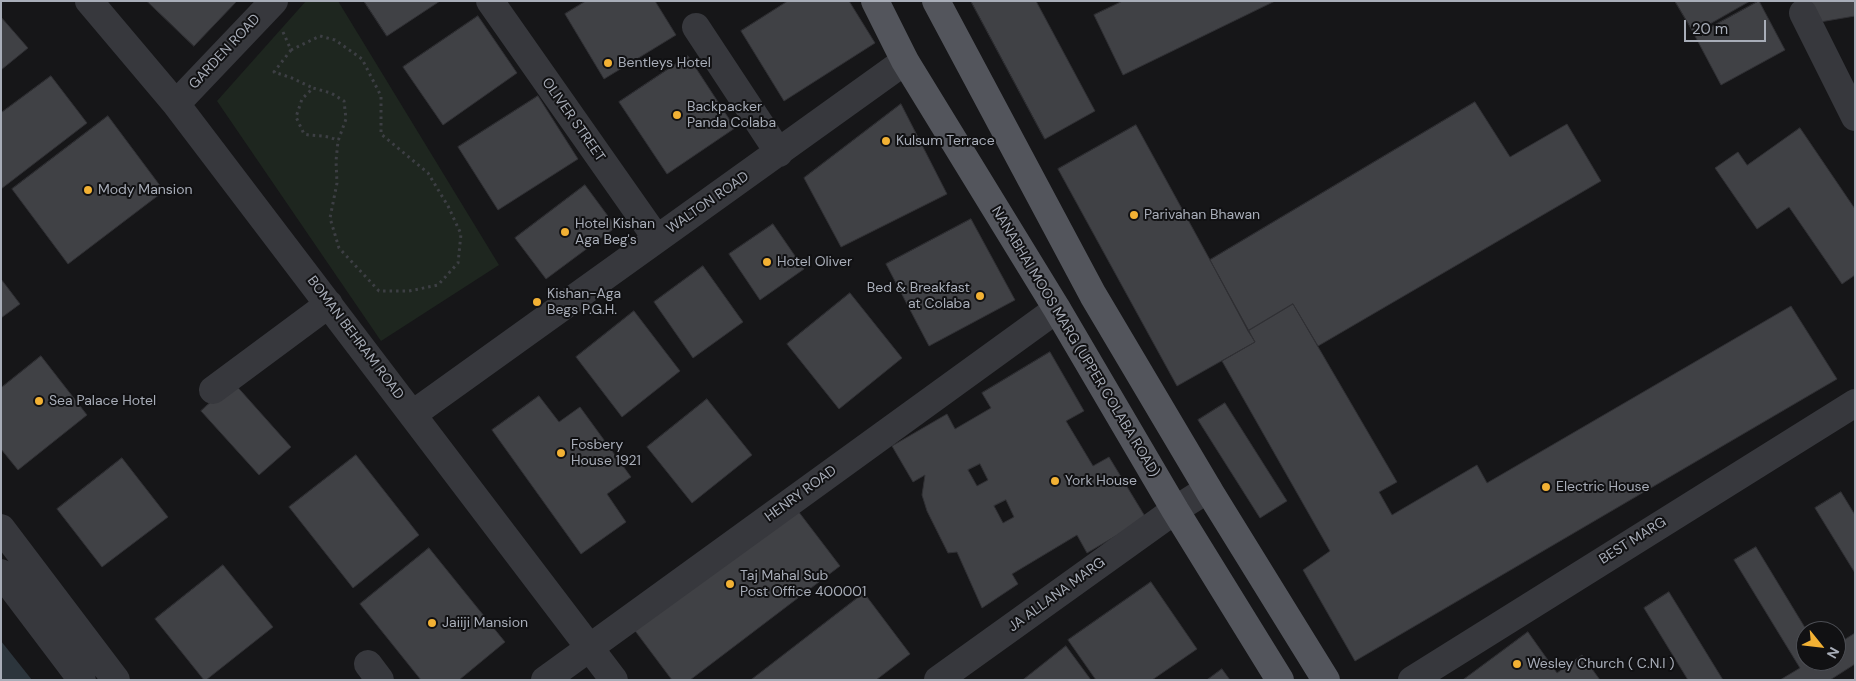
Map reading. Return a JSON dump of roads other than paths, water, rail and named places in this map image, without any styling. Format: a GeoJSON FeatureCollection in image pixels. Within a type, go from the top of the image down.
{"type":"FeatureCollection","features":[{"type":"Feature","properties":{"kind":"main road","name":"NANABHAI MOOS MARG (UPPER COLABA ROAD)"},"geometry":{"type":"LineString","coordinates":[[874,1],[905,61],[1058,309],[1175,510],[1280,680]]}},
{"type":"Feature","properties":{"kind":"main road"},"geometry":{"type":"LineString","coordinates":[[936,1],[1093,296],[1208,489],[1326,680]]}},
{"type":"Feature","properties":{"kind":"street","name":"BOMAN BEHRAM ROAD"},"geometry":{"type":"LineString","coordinates":[[89,1],[176,104],[614,680]]}},
{"type":"Feature","properties":{"kind":"street","name":"OLIVER STREET"},"geometry":{"type":"LineString","coordinates":[[490,1],[657,239]]}},
{"type":"Feature","properties":{"kind":"street","name":"GARDEN ROAD"},"geometry":{"type":"LineString","coordinates":[[176,104],[272,3]]}},
{"type":"Feature","properties":{"kind":"street"},"geometry":{"type":"LineString","coordinates":[[1803,13],[1855,117]]}},
{"type":"Feature","properties":{"kind":"street"},"geometry":{"type":"LineString","coordinates":[[696,27],[779,153]]}},
{"type":"Feature","properties":{"kind":"street","name":"WALTON ROAD"},"geometry":{"type":"LineString","coordinates":[[413,414],[905,61]]}},
{"type":"Feature","properties":{"kind":"street"},"geometry":{"type":"LineString","coordinates":[[213,390],[329,304]]}},
{"type":"Feature","properties":{"kind":"street","name":"HENRY ROAD"},"geometry":{"type":"LineString","coordinates":[[545,680],[1058,309]]}},
{"type":"Feature","properties":{"kind":"street","name":"BEST MARG"},"geometry":{"type":"LineString","coordinates":[[1412,680],[1855,403]]}},
{"type":"Feature","properties":{"kind":"street","name":"JA ALLANA MARG"},"geometry":{"type":"LineString","coordinates":[[938,680],[1175,510],[1208,489]]}},
{"type":"Feature","properties":{"kind":"street"},"geometry":{"type":"LineString","coordinates":[[1,528],[116,680]]}},
{"type":"Feature","properties":{"kind":"street"},"geometry":{"type":"LineString","coordinates":[[1,573],[82,680]]}},
{"type":"Feature","properties":{"kind":"place","name":"Bentleys Hotel"},"geometry":{"type":"Point","coordinates":[608,63]}},
{"type":"Feature","properties":{"kind":"place","name":"Backpacker Panda Colaba"},"geometry":{"type":"Point","coordinates":[677,115]}},
{"type":"Feature","properties":{"kind":"place","name":"Kulsum Terrace"},"geometry":{"type":"Point","coordinates":[886,141]}},
{"type":"Feature","properties":{"kind":"place","name":"Mody Mansion"},"geometry":{"type":"Point","coordinates":[88,190]}},
{"type":"Feature","properties":{"kind":"place","name":"Parivahan Bhawan"},"geometry":{"type":"Point","coordinates":[1134,215]}},
{"type":"Feature","properties":{"kind":"place","name":"Hotel Kishan Aga Beg's"},"geometry":{"type":"Point","coordinates":[565,232]}},
{"type":"Feature","properties":{"kind":"place","name":"Hotel Oliver"},"geometry":{"type":"Point","coordinates":[767,262]}},
{"type":"Feature","properties":{"kind":"place","name":"Bed & Breakfast at Colaba"},"geometry":{"type":"Point","coordinates":[980,296]}},
{"type":"Feature","properties":{"kind":"place","name":"Kishan-Aga Begs P.G.H."},"geometry":{"type":"Point","coordinates":[537,302]}},
{"type":"Feature","properties":{"kind":"place","name":"Sea Palace Hotel"},"geometry":{"type":"Point","coordinates":[39,401]}},
{"type":"Feature","properties":{"kind":"place","name":"Fosbery House 1921"},"geometry":{"type":"Point","coordinates":[561,453]}},
{"type":"Feature","properties":{"kind":"place","name":"York House"},"geometry":{"type":"Point","coordinates":[1055,481]}},
{"type":"Feature","properties":{"kind":"place","name":"Electric House"},"geometry":{"type":"Point","coordinates":[1546,487]}},
{"type":"Feature","properties":{"kind":"place","name":"Taj Mahal Sub Post Office 400001"},"geometry":{"type":"Point","coordinates":[730,584]}},
{"type":"Feature","properties":{"kind":"place","name":"Jaiiji Mansion"},"geometry":{"type":"Point","coordinates":[432,623]}},
{"type":"Feature","properties":{"kind":"place","name":"Wesley Church ( C.N.I )"},"geometry":{"type":"Point","coordinates":[1517,664]}}]}
